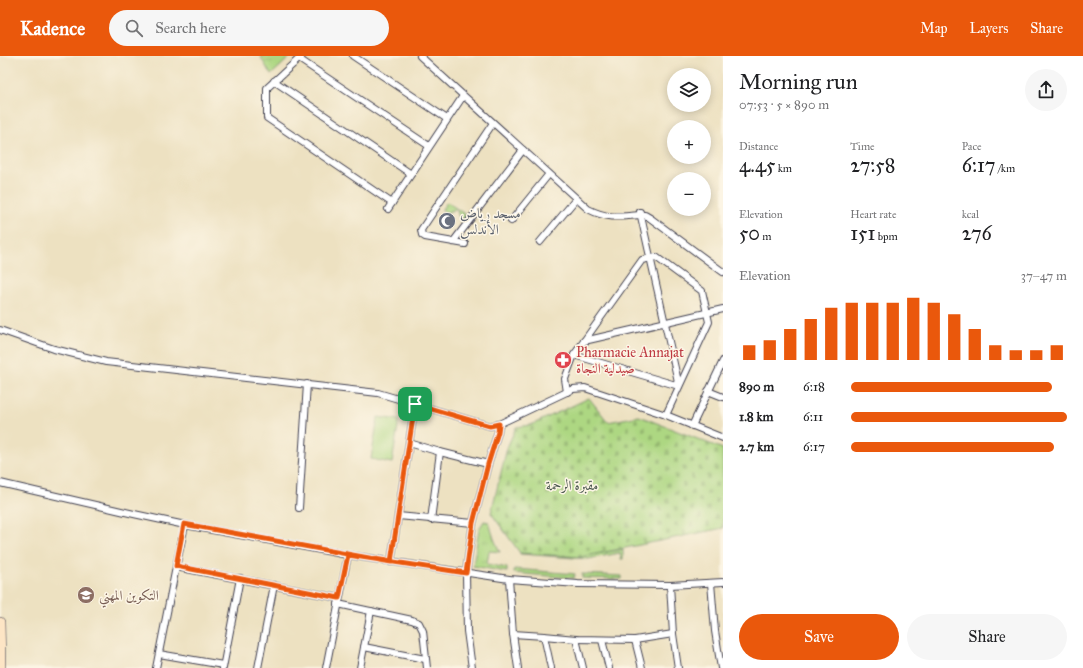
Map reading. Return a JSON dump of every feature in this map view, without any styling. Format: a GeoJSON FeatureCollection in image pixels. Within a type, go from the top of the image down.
{"type":"FeatureCollection","features":[{"type":"Feature","properties":{"kind":"main road"},"geometry":{"type":"LineString","coordinates":[[0,622],[1,668]]}},
{"type":"Feature","properties":{"kind":"street"},"geometry":{"type":"LineString","coordinates":[[353,56],[447,119]]}},
{"type":"Feature","properties":{"kind":"street"},"geometry":{"type":"LineString","coordinates":[[420,56],[588,209],[596,214],[614,218],[641,214],[645,215],[723,272]]}},
{"type":"Feature","properties":{"kind":"street"},"geometry":{"type":"LineString","coordinates":[[429,146],[300,57],[267,88],[267,118],[390,206],[463,96]]}},
{"type":"Feature","properties":{"kind":"street"},"geometry":{"type":"LineString","coordinates":[[274,81],[411,174]]}},
{"type":"Feature","properties":{"kind":"street"},"geometry":{"type":"LineString","coordinates":[[465,244],[425,237],[421,234],[421,230],[494,123]]}},
{"type":"Feature","properties":{"kind":"street"},"geometry":{"type":"LineString","coordinates":[[453,242],[523,150]]}},
{"type":"Feature","properties":{"kind":"street"},"geometry":{"type":"LineString","coordinates":[[511,221],[549,174]]}},
{"type":"Feature","properties":{"kind":"street"},"geometry":{"type":"LineString","coordinates":[[540,242],[576,199]]}},
{"type":"Feature","properties":{"kind":"street"},"geometry":{"type":"LineString","coordinates":[[641,214],[679,386]]}},
{"type":"Feature","properties":{"kind":"street"},"geometry":{"type":"LineString","coordinates":[[567,392],[565,380],[574,355],[642,260],[656,257],[702,291],[709,322],[666,415]]}},
{"type":"Feature","properties":{"kind":"street"},"geometry":{"type":"LineString","coordinates":[[584,341],[723,309]]}},
{"type":"Feature","properties":{"kind":"street"},"geometry":{"type":"LineString","coordinates":[[0,330],[54,349],[106,362],[378,393],[490,426],[499,424],[573,389],[585,388],[666,415],[723,438]]}},
{"type":"Feature","properties":{"kind":"street"},"geometry":{"type":"LineString","coordinates":[[574,355],[679,386]]}},
{"type":"Feature","properties":{"kind":"street"},"geometry":{"type":"LineString","coordinates":[[692,426],[723,361]]}},
{"type":"Feature","properties":{"kind":"street"},"geometry":{"type":"LineString","coordinates":[[299,508],[307,384]]}},
{"type":"Feature","properties":{"kind":"street"},"geometry":{"type":"LineString","coordinates":[[708,391],[723,397]]}},
{"type":"Feature","properties":{"kind":"street"},"geometry":{"type":"LineString","coordinates":[[391,562],[415,404]]}},
{"type":"Feature","properties":{"kind":"street"},"geometry":{"type":"LineString","coordinates":[[472,668],[467,631],[466,573],[473,523],[499,424]]}},
{"type":"Feature","properties":{"kind":"street"},"geometry":{"type":"LineString","coordinates":[[409,443],[488,464]]}},
{"type":"Feature","properties":{"kind":"street"},"geometry":{"type":"LineString","coordinates":[[431,520],[440,452]]}},
{"type":"Feature","properties":{"kind":"street"},"geometry":{"type":"LineString","coordinates":[[0,483],[134,514],[348,555],[509,579],[578,584],[670,585],[723,582]]}},
{"type":"Feature","properties":{"kind":"street"},"geometry":{"type":"LineString","coordinates":[[398,516],[473,523]]}},
{"type":"Feature","properties":{"kind":"street"},"geometry":{"type":"LineString","coordinates":[[156,668],[184,524]]}},
{"type":"Feature","properties":{"kind":"street"},"geometry":{"type":"LineString","coordinates":[[326,668],[348,555]]}},
{"type":"Feature","properties":{"kind":"street"},"geometry":{"type":"LineString","coordinates":[[176,566],[274,585],[339,601],[371,611],[412,620],[419,623],[423,631],[426,668]]}},
{"type":"Feature","properties":{"kind":"street"},"geometry":{"type":"LineString","coordinates":[[159,654],[223,667],[240,578]]}},
{"type":"Feature","properties":{"kind":"street"},"geometry":{"type":"LineString","coordinates":[[509,579],[513,634],[518,668]]}},
{"type":"Feature","properties":{"kind":"street"},"geometry":{"type":"LineString","coordinates":[[711,583],[715,631],[721,668]]}},
{"type":"Feature","properties":{"kind":"street"},"geometry":{"type":"LineString","coordinates":[[258,668],[274,585]]}},
{"type":"Feature","properties":{"kind":"street"},"geometry":{"type":"LineString","coordinates":[[670,585],[673,634],[678,668]]}},
{"type":"Feature","properties":{"kind":"street"},"geometry":{"type":"LineString","coordinates":[[360,668],[371,611]]}},
{"type":"Feature","properties":{"kind":"street"},"geometry":{"type":"LineString","coordinates":[[513,634],[602,640],[635,640],[673,634]]}},
{"type":"Feature","properties":{"kind":"street"},"geometry":{"type":"LineString","coordinates":[[544,636],[551,668]]}},
{"type":"Feature","properties":{"kind":"street"},"geometry":{"type":"LineString","coordinates":[[576,639],[583,668]]}},
{"type":"Feature","properties":{"kind":"street"},"geometry":{"type":"LineString","coordinates":[[602,640],[608,668]]}},
{"type":"Feature","properties":{"kind":"street"},"geometry":{"type":"LineString","coordinates":[[635,640],[642,668]]}},
{"type":"Feature","properties":{"kind":"street"},"geometry":{"type":"LineString","coordinates":[[364,647],[425,659]]}},
{"type":"Feature","properties":{"kind":"green space"},"geometry":{"type":"Polygon","coordinates":[[[260,56],[291,56],[271,75],[260,56]]]}},
{"type":"Feature","properties":{"kind":"green space"},"geometry":{"type":"Polygon","coordinates":[[[447,202],[466,215],[461,223],[456,209],[445,213],[442,209],[447,202]]]}},
{"type":"Feature","properties":{"kind":"green space","name":"مقبرة الرحمة"},"geometry":{"type":"Polygon","coordinates":[[[589,398],[608,422],[639,416],[723,449],[723,528],[581,557],[520,553],[491,513],[507,448],[516,427],[531,425],[589,398]]]}},
{"type":"Feature","properties":{"kind":"green space"},"geometry":{"type":"Polygon","coordinates":[[[378,417],[399,420],[392,463],[371,459],[378,417]]]}},
{"type":"Feature","properties":{"kind":"green space"},"geometry":{"type":"Polygon","coordinates":[[[484,521],[489,522],[500,552],[489,551],[487,564],[507,568],[507,572],[473,566],[479,529],[484,521]]]}},
{"type":"Feature","properties":{"kind":"green space"},"geometry":{"type":"Polygon","coordinates":[[[623,549],[623,559],[621,559],[620,553],[588,559],[520,554],[581,557],[623,549]]]}},
{"type":"Feature","properties":{"kind":"green space"},"geometry":{"type":"Polygon","coordinates":[[[514,569],[575,574],[574,578],[514,573],[514,569]]]}},
{"type":"Feature","properties":{"kind":"green space"},"geometry":{"type":"Polygon","coordinates":[[[582,574],[622,576],[622,579],[582,578],[582,574]]]}},
{"type":"Feature","properties":{"kind":"place","name":"مسجد رياض الأندلس"},"geometry":{"type":"Point","coordinates":[447,221]}},
{"type":"Feature","properties":{"kind":"place","name":"Pharmacie Annajat صيدلية النجاة"},"geometry":{"type":"Point","coordinates":[563,360]}},
{"type":"Feature","properties":{"kind":"place","name":"التكوين المهني"},"geometry":{"type":"Point","coordinates":[86,595]}},
{"type":"Feature","properties":{"kind":"route"},"geometry":{"type":"LineString","coordinates":[[415,404],[391,562],[184,524],[176,566],[339,598],[348,555],[391,562],[466,573],[473,523],[499,424],[490,426],[415,404]]}}]}
